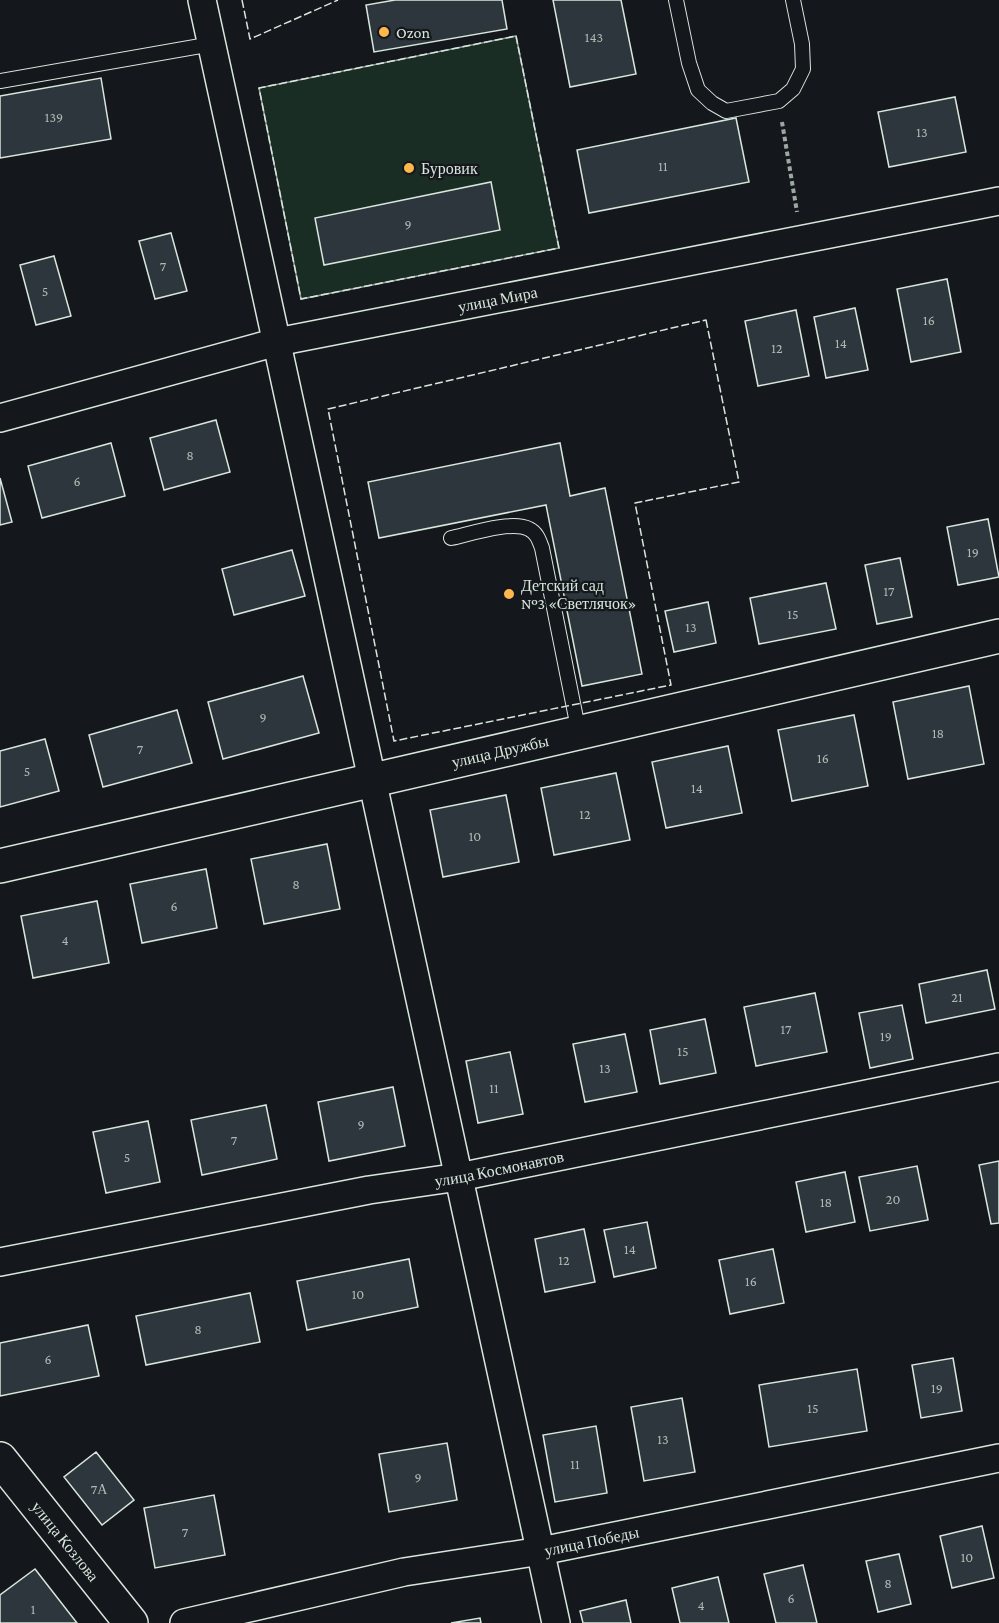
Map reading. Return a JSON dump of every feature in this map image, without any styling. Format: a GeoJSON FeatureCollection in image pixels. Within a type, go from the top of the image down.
{"type":"FeatureCollection","features":[{"type":"Feature","properties":{"kind":"street"},"geometry":{"type":"LineString","coordinates":[[202,0],[556,1623]]}},
{"type":"Feature","properties":{"kind":"street","name":"улица Мира"},"geometry":{"type":"LineString","coordinates":[[0,418],[277,342],[999,201]]}},
{"type":"Feature","properties":{"kind":"street","name":"улица Дружбы"},"geometry":{"type":"LineString","coordinates":[[0,866],[999,636]]}},
{"type":"Feature","properties":{"kind":"street","name":"улица Космонавтов"},"geometry":{"type":"LineString","coordinates":[[0,1262],[369,1190],[459,1177],[999,1067]]}},
{"type":"Feature","properties":{"kind":"street","name":"улица Победы"},"geometry":{"type":"LineString","coordinates":[[184,1623],[404,1572],[541,1551],[999,1458]]}},
{"type":"Feature","properties":{"kind":"street","name":"улица Козлова"},"geometry":{"type":"LineString","coordinates":[[0,1459],[131,1623]]}},
{"type":"Feature","properties":{"kind":"lane"},"geometry":{"type":"LineString","coordinates":[[676,0],[698,90],[712,104],[726,111],[779,101],[793,89],[803,69],[802,44],[793,0]]}},
{"type":"Feature","properties":{"kind":"lane"},"geometry":{"type":"LineString","coordinates":[[0,81],[212,44]]}},
{"type":"Feature","properties":{"kind":"lane"},"geometry":{"type":"LineString","coordinates":[[451,538],[516,525],[530,529],[537,536],[542,548],[579,733]]}},
{"type":"Feature","properties":{"kind":"path"},"geometry":{"type":"LineString","coordinates":[[779,101],[802,240]]}},
{"type":"Feature","properties":{"kind":"green space","name":"Буровик"},"geometry":{"type":"Polygon","coordinates":[[[516,36],[559,248],[301,299],[259,88],[516,36]]]}},
{"type":"Feature","properties":{"kind":"building"},"geometry":{"type":"Polygon","coordinates":[[[395,0],[502,0],[507,29],[374,52],[366,5],[395,0]]]}},
{"type":"Feature","properties":{"kind":"building"},"geometry":{"type":"Polygon","coordinates":[[[553,0],[621,0],[636,74],[570,87],[553,0]]]}},
{"type":"Feature","properties":{"kind":"building"},"geometry":{"type":"Polygon","coordinates":[[[101,78],[111,139],[0,158],[0,96],[101,78]]]}},
{"type":"Feature","properties":{"kind":"building"},"geometry":{"type":"Polygon","coordinates":[[[955,97],[966,152],[889,167],[878,112],[955,97]]]}},
{"type":"Feature","properties":{"kind":"building"},"geometry":{"type":"Polygon","coordinates":[[[736,118],[749,182],[589,213],[577,150],[736,118]]]}},
{"type":"Feature","properties":{"kind":"building"},"geometry":{"type":"Polygon","coordinates":[[[491,182],[500,230],[324,265],[315,218],[491,182]]]}},
{"type":"Feature","properties":{"kind":"building"},"geometry":{"type":"Polygon","coordinates":[[[171,233],[187,291],[155,299],[139,241],[171,233]]]}},
{"type":"Feature","properties":{"kind":"building"},"geometry":{"type":"Polygon","coordinates":[[[54,256],[71,316],[36,325],[20,265],[54,256]]]}},
{"type":"Feature","properties":{"kind":"building"},"geometry":{"type":"Polygon","coordinates":[[[947,279],[961,352],[911,362],[897,289],[947,279]]]}},
{"type":"Feature","properties":{"kind":"building"},"geometry":{"type":"Polygon","coordinates":[[[855,308],[868,370],[826,378],[814,317],[855,308]]]}},
{"type":"Feature","properties":{"kind":"building"},"geometry":{"type":"Polygon","coordinates":[[[796,310],[809,376],[758,386],[745,321],[796,310]]]}},
{"type":"Feature","properties":{"kind":"building"},"geometry":{"type":"Polygon","coordinates":[[[216,420],[230,472],[164,490],[150,438],[216,420]]]}},
{"type":"Feature","properties":{"kind":"building"},"geometry":{"type":"Polygon","coordinates":[[[111,443],[125,496],[42,518],[28,466],[111,443]]]}},
{"type":"Feature","properties":{"kind":"building"},"geometry":{"type":"Polygon","coordinates":[[[560,443],[570,496],[605,488],[642,674],[582,686],[546,505],[379,538],[368,482],[560,443]]]}},
{"type":"Feature","properties":{"kind":"building"},"geometry":{"type":"Polygon","coordinates":[[[0,478],[12,522],[0,525],[0,478]]]}},
{"type":"Feature","properties":{"kind":"building"},"geometry":{"type":"Polygon","coordinates":[[[988,519],[999,577],[958,585],[947,527],[988,519]]]}},
{"type":"Feature","properties":{"kind":"building"},"geometry":{"type":"Polygon","coordinates":[[[292,550],[305,596],[234,615],[222,569],[292,550]]]}},
{"type":"Feature","properties":{"kind":"building"},"geometry":{"type":"Polygon","coordinates":[[[900,558],[912,617],[877,624],[865,565],[900,558]]]}},
{"type":"Feature","properties":{"kind":"building"},"geometry":{"type":"Polygon","coordinates":[[[826,583],[836,629],[759,644],[750,598],[826,583]]]}},
{"type":"Feature","properties":{"kind":"building"},"geometry":{"type":"Polygon","coordinates":[[[708,602],[716,643],[674,652],[665,611],[708,602]]]}},
{"type":"Feature","properties":{"kind":"building"},"geometry":{"type":"Polygon","coordinates":[[[303,676],[319,733],[223,759],[208,702],[303,676]]]}},
{"type":"Feature","properties":{"kind":"building"},"geometry":{"type":"Polygon","coordinates":[[[969,686],[984,764],[908,779],[893,702],[969,686]]]}},
{"type":"Feature","properties":{"kind":"building"},"geometry":{"type":"Polygon","coordinates":[[[177,710],[192,763],[103,787],[89,735],[177,710]]]}},
{"type":"Feature","properties":{"kind":"building"},"geometry":{"type":"Polygon","coordinates":[[[854,715],[868,786],[792,801],[778,730],[854,715]]]}},
{"type":"Feature","properties":{"kind":"building"},"geometry":{"type":"Polygon","coordinates":[[[45,739],[59,791],[0,807],[0,751],[45,739]]]}},
{"type":"Feature","properties":{"kind":"building"},"geometry":{"type":"Polygon","coordinates":[[[728,746],[742,813],[666,828],[652,762],[728,746]]]}},
{"type":"Feature","properties":{"kind":"building"},"geometry":{"type":"Polygon","coordinates":[[[616,773],[630,840],[554,855],[541,788],[616,773]]]}},
{"type":"Feature","properties":{"kind":"building"},"geometry":{"type":"Polygon","coordinates":[[[506,795],[519,862],[443,877],[430,810],[506,795]]]}},
{"type":"Feature","properties":{"kind":"building"},"geometry":{"type":"Polygon","coordinates":[[[327,844],[340,909],[264,924],[251,859],[327,844]]]}},
{"type":"Feature","properties":{"kind":"building"},"geometry":{"type":"Polygon","coordinates":[[[206,869],[217,928],[142,943],[130,884],[206,869]]]}},
{"type":"Feature","properties":{"kind":"building"},"geometry":{"type":"Polygon","coordinates":[[[97,901],[109,963],[33,978],[21,916],[97,901]]]}},
{"type":"Feature","properties":{"kind":"building"},"geometry":{"type":"Polygon","coordinates":[[[987,970],[995,1009],[926,1023],[919,984],[987,970]]]}},
{"type":"Feature","properties":{"kind":"building"},"geometry":{"type":"Polygon","coordinates":[[[815,993],[827,1052],[756,1066],[744,1007],[815,993]]]}},
{"type":"Feature","properties":{"kind":"building"},"geometry":{"type":"Polygon","coordinates":[[[902,1005],[913,1059],[870,1068],[859,1013],[902,1005]]]}},
{"type":"Feature","properties":{"kind":"building"},"geometry":{"type":"Polygon","coordinates":[[[705,1019],[716,1073],[660,1084],[650,1030],[705,1019]]]}},
{"type":"Feature","properties":{"kind":"building"},"geometry":{"type":"Polygon","coordinates":[[[625,1034],[637,1092],[585,1102],[573,1044],[625,1034]]]}},
{"type":"Feature","properties":{"kind":"building"},"geometry":{"type":"Polygon","coordinates":[[[510,1052],[523,1114],[478,1123],[466,1061],[510,1052]]]}},
{"type":"Feature","properties":{"kind":"building"},"geometry":{"type":"Polygon","coordinates":[[[393,1087],[405,1146],[329,1161],[318,1102],[393,1087]]]}},
{"type":"Feature","properties":{"kind":"building"},"geometry":{"type":"Polygon","coordinates":[[[266,1105],[277,1159],[202,1175],[191,1120],[266,1105]]]}},
{"type":"Feature","properties":{"kind":"building"},"geometry":{"type":"Polygon","coordinates":[[[148,1121],[160,1182],[106,1193],[93,1132],[148,1121]]]}},
{"type":"Feature","properties":{"kind":"building"},"geometry":{"type":"Polygon","coordinates":[[[999,1161],[999,1223],[991,1224],[979,1165],[999,1161]]]}},
{"type":"Feature","properties":{"kind":"building"},"geometry":{"type":"Polygon","coordinates":[[[917,1166],[928,1220],[870,1231],[859,1177],[917,1166]]]}},
{"type":"Feature","properties":{"kind":"building"},"geometry":{"type":"Polygon","coordinates":[[[845,1172],[855,1222],[806,1232],[796,1182],[845,1172]]]}},
{"type":"Feature","properties":{"kind":"building"},"geometry":{"type":"Polygon","coordinates":[[[647,1222],[656,1268],[614,1277],[604,1230],[647,1222]]]}},
{"type":"Feature","properties":{"kind":"building"},"geometry":{"type":"Polygon","coordinates":[[[584,1229],[595,1282],[545,1292],[535,1239],[584,1229]]]}},
{"type":"Feature","properties":{"kind":"building"},"geometry":{"type":"Polygon","coordinates":[[[773,1249],[784,1303],[730,1314],[719,1260],[773,1249]]]}},
{"type":"Feature","properties":{"kind":"building"},"geometry":{"type":"Polygon","coordinates":[[[409,1259],[418,1307],[307,1330],[297,1281],[409,1259]]]}},
{"type":"Feature","properties":{"kind":"building"},"geometry":{"type":"Polygon","coordinates":[[[250,1293],[260,1342],[146,1365],[136,1316],[250,1293]]]}},
{"type":"Feature","properties":{"kind":"building"},"geometry":{"type":"Polygon","coordinates":[[[88,1325],[99,1376],[0,1396],[0,1343],[88,1325]]]}},
{"type":"Feature","properties":{"kind":"building"},"geometry":{"type":"Polygon","coordinates":[[[953,1358],[962,1411],[921,1418],[912,1365],[953,1358]]]}},
{"type":"Feature","properties":{"kind":"building"},"geometry":{"type":"Polygon","coordinates":[[[857,1369],[867,1431],[769,1447],[759,1385],[857,1369]]]}},
{"type":"Feature","properties":{"kind":"building"},"geometry":{"type":"Polygon","coordinates":[[[682,1398],[695,1472],[644,1481],[631,1407],[682,1398]]]}},
{"type":"Feature","properties":{"kind":"building"},"geometry":{"type":"Polygon","coordinates":[[[596,1426],[607,1493],[555,1502],[543,1435],[596,1426]]]}},
{"type":"Feature","properties":{"kind":"building"},"geometry":{"type":"Polygon","coordinates":[[[447,1443],[457,1500],[389,1512],[379,1454],[447,1443]]]}},
{"type":"Feature","properties":{"kind":"building"},"geometry":{"type":"Polygon","coordinates":[[[96,1452],[134,1500],[102,1525],[64,1477],[96,1452]]]}},
{"type":"Feature","properties":{"kind":"building"},"geometry":{"type":"Polygon","coordinates":[[[214,1495],[225,1555],[155,1568],[144,1508],[214,1495]]]}},
{"type":"Feature","properties":{"kind":"building"},"geometry":{"type":"Polygon","coordinates":[[[982,1526],[994,1578],[952,1588],[940,1536],[982,1526]]]}},
{"type":"Feature","properties":{"kind":"building"},"geometry":{"type":"Polygon","coordinates":[[[899,1554],[911,1604],[878,1612],[866,1561],[899,1554]]]}},
{"type":"Feature","properties":{"kind":"building"},"geometry":{"type":"Polygon","coordinates":[[[803,1565],[817,1623],[776,1623],[764,1574],[803,1565]]]}},
{"type":"Feature","properties":{"kind":"building"},"geometry":{"type":"Polygon","coordinates":[[[35,1569],[77,1623],[0,1623],[0,1595],[35,1569]]]}},
{"type":"Feature","properties":{"kind":"building"},"geometry":{"type":"Polygon","coordinates":[[[718,1577],[729,1623],[680,1623],[672,1588],[718,1577]]]}},
{"type":"Feature","properties":{"kind":"building"},"geometry":{"type":"Polygon","coordinates":[[[626,1600],[631,1623],[583,1623],[580,1611],[626,1600]]]}},
{"type":"Feature","properties":{"kind":"building"},"geometry":{"type":"Polygon","coordinates":[[[480,1618],[481,1623],[451,1623],[480,1618]]]}},
{"type":"Feature","properties":{"kind":"fence"},"geometry":{"type":"LineString","coordinates":[[242,0],[250,39],[338,0]]}},
{"type":"Feature","properties":{"kind":"fence"},"geometry":{"type":"LineString","coordinates":[[516,36],[559,248],[301,299],[259,88],[516,36]]}},
{"type":"Feature","properties":{"kind":"fence"},"geometry":{"type":"LineString","coordinates":[[706,320],[739,482],[635,503],[671,685],[394,741],[328,409],[706,320]]}},
{"type":"Feature","properties":{"kind":"place","name":"Ozon"},"geometry":{"type":"Point","coordinates":[384,32]}},
{"type":"Feature","properties":{"kind":"place","name":"Буровик"},"geometry":{"type":"Point","coordinates":[409,168]}},
{"type":"Feature","properties":{"kind":"place","name":"Детский сад №3 «Светлячок»"},"geometry":{"type":"Point","coordinates":[509,594]}}]}
